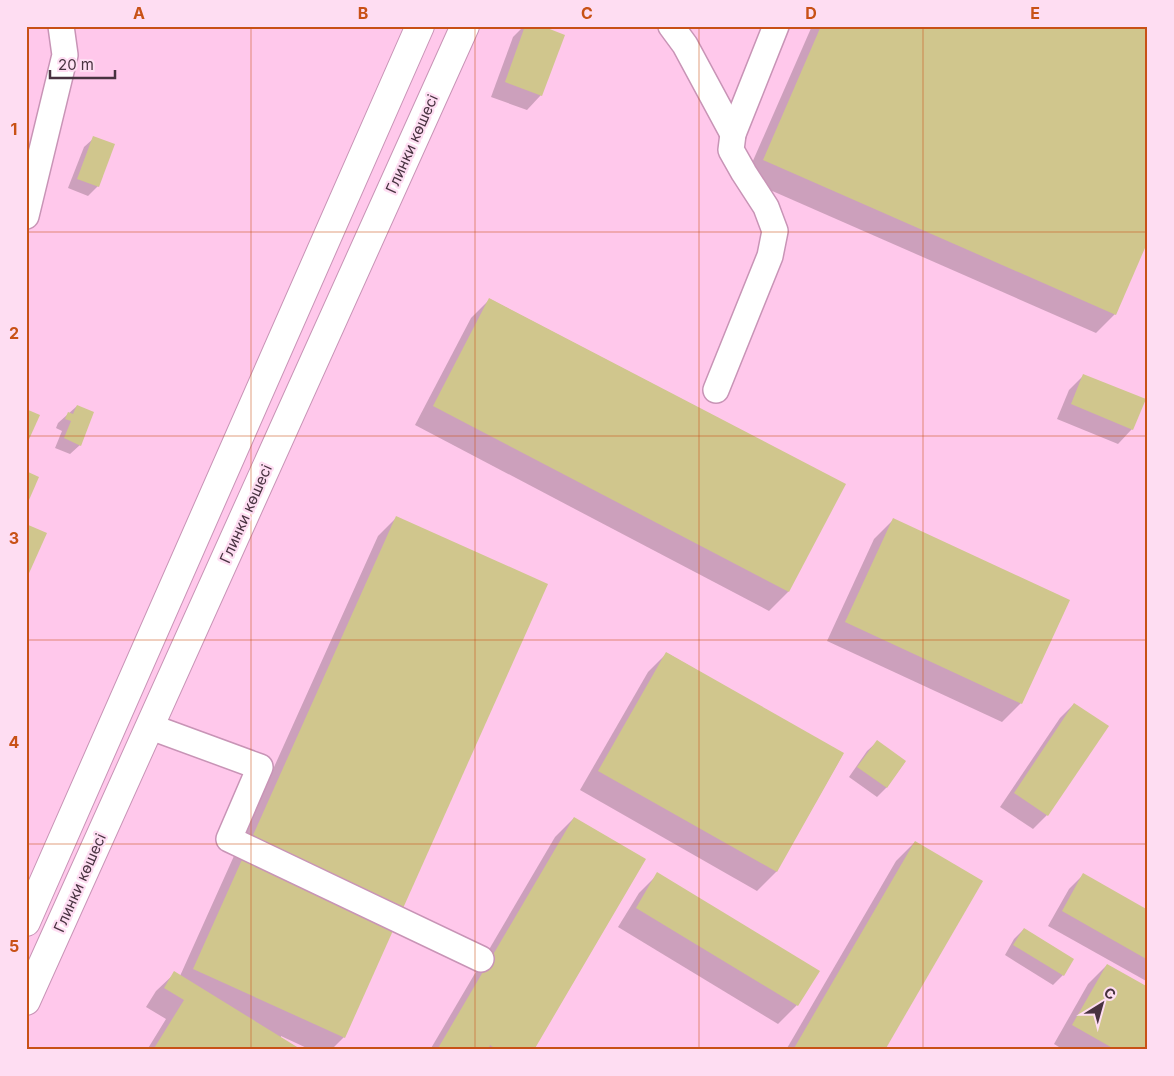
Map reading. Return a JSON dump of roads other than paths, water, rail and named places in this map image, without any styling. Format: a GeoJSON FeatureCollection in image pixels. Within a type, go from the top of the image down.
{"type":"FeatureCollection","features":[{"type":"Feature","properties":{"kind":"main road"},"geometry":{"type":"LineString","coordinates":[[26,922],[420,26]]}},
{"type":"Feature","properties":{"kind":"main road","name":"Глинки көшесі"},"geometry":{"type":"LineString","coordinates":[[26,1001],[465,26]]}},
{"type":"Feature","properties":{"kind":"lane"},"geometry":{"type":"LineString","coordinates":[[26,216],[65,55],[61,26]]}},
{"type":"Feature","properties":{"kind":"lane"},"geometry":{"type":"LineString","coordinates":[[672,26],[685,45],[733,134]]}},
{"type":"Feature","properties":{"kind":"lane"},"geometry":{"type":"LineString","coordinates":[[716,390],[770,256],[775,231],[766,207],[731,150],[733,134],[776,26]]}},
{"type":"Feature","properties":{"kind":"lane"},"geometry":{"type":"LineString","coordinates":[[151,727],[260,767],[229,839],[481,959]]}}]}
